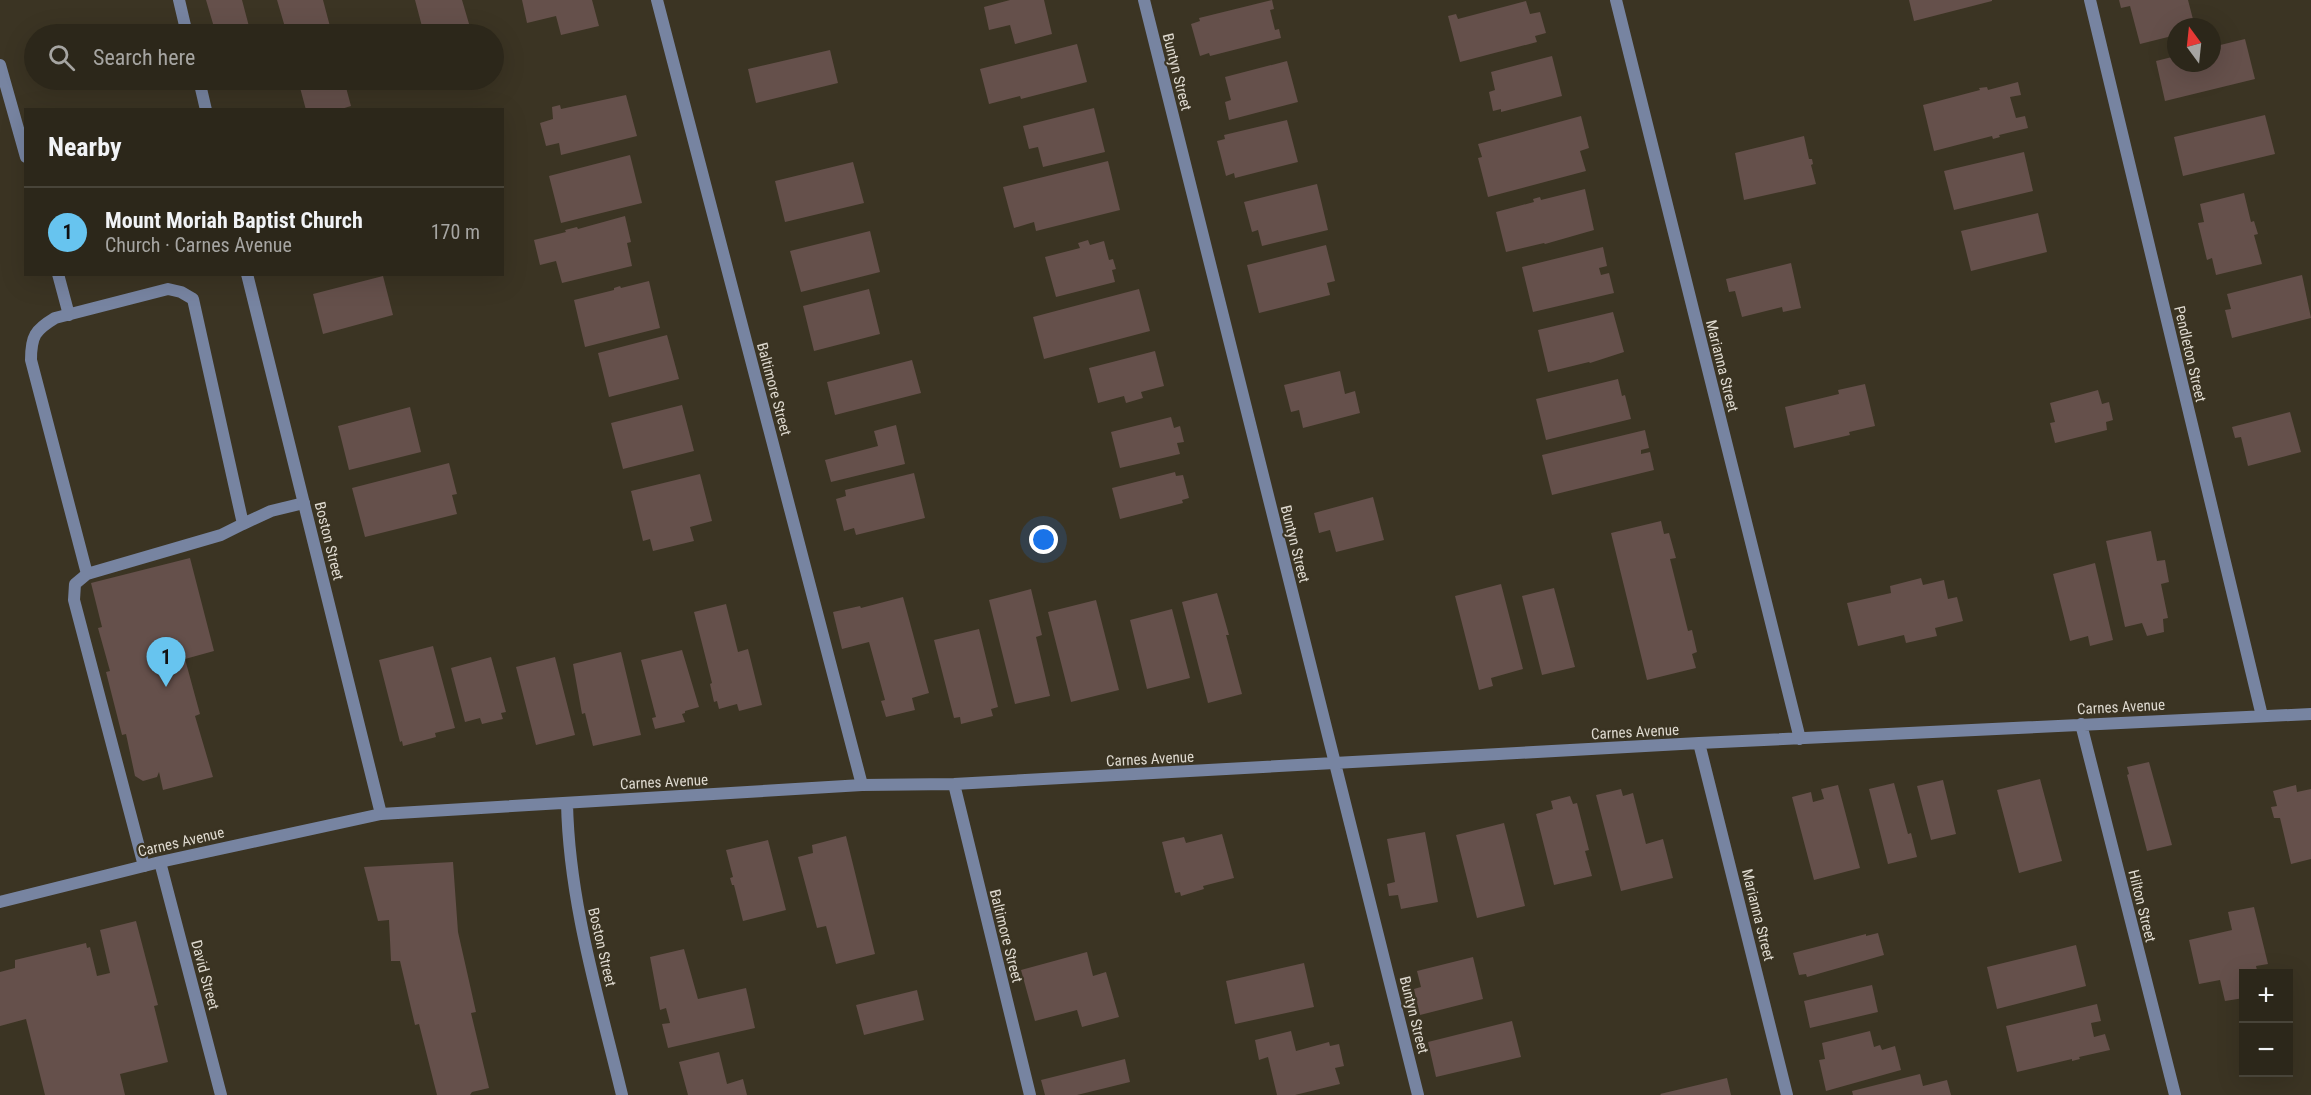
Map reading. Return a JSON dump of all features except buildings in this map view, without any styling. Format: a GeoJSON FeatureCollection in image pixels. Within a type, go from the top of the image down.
{"type":"FeatureCollection","features":[{"type":"Feature","properties":{"kind":"street"},"geometry":{"type":"LineString","coordinates":[[179,0],[185,24]]}},
{"type":"Feature","properties":{"kind":"street","name":"Baltimore Street"},"geometry":{"type":"LineString","coordinates":[[657,0],[862,785]]}},
{"type":"Feature","properties":{"kind":"street","name":"Buntyn Street"},"geometry":{"type":"LineString","coordinates":[[1144,0],[1418,1095]]}},
{"type":"Feature","properties":{"kind":"street","name":"Marianna Street"},"geometry":{"type":"LineString","coordinates":[[1616,0],[1800,739]]}},
{"type":"Feature","properties":{"kind":"street","name":"Pendleton Street"},"geometry":{"type":"LineString","coordinates":[[2090,0],[2262,716]]}},
{"type":"Feature","properties":{"kind":"street"},"geometry":{"type":"LineString","coordinates":[[0,66],[24,151]]}},
{"type":"Feature","properties":{"kind":"street"},"geometry":{"type":"LineString","coordinates":[[201,90],[206,108]]}},
{"type":"Feature","properties":{"kind":"street"},"geometry":{"type":"LineString","coordinates":[[59,276],[69,315]]}},
{"type":"Feature","properties":{"kind":"street","name":"Boston Street"},"geometry":{"type":"LineString","coordinates":[[247,276],[381,814]]}},
{"type":"Feature","properties":{"kind":"street"},"geometry":{"type":"LineString","coordinates":[[87,574],[31,360],[31,340],[42,326],[55,318],[168,289],[181,292],[193,299],[243,524]]}},
{"type":"Feature","properties":{"kind":"street"},"geometry":{"type":"LineString","coordinates":[[144,866],[74,600],[75,584],[87,574],[221,535],[272,511],[304,503]]}},
{"type":"Feature","properties":{"kind":"street","name":"Carnes Avenue"},"geometry":{"type":"LineString","coordinates":[[0,902],[160,862],[381,814],[862,785],[954,784],[1700,743],[2311,714]]}},
{"type":"Feature","properties":{"kind":"street","name":"Hilton Street"},"geometry":{"type":"LineString","coordinates":[[2080,724],[2175,1095]]}},
{"type":"Feature","properties":{"kind":"street","name":"Marianna Street"},"geometry":{"type":"LineString","coordinates":[[1700,743],[1787,1095]]}},
{"type":"Feature","properties":{"kind":"street","name":"Baltimore Street"},"geometry":{"type":"LineString","coordinates":[[954,784],[1030,1095]]}},
{"type":"Feature","properties":{"kind":"street","name":"Boston Street"},"geometry":{"type":"LineString","coordinates":[[567,803],[568,839],[574,892],[622,1095]]}},
{"type":"Feature","properties":{"kind":"street","name":"David Street"},"geometry":{"type":"LineString","coordinates":[[160,862],[221,1095]]}},
{"type":"Feature","properties":{"kind":"place","name":"Mount Moriah Baptist Church"},"geometry":{"type":"Point","coordinates":[166,687]}}]}
